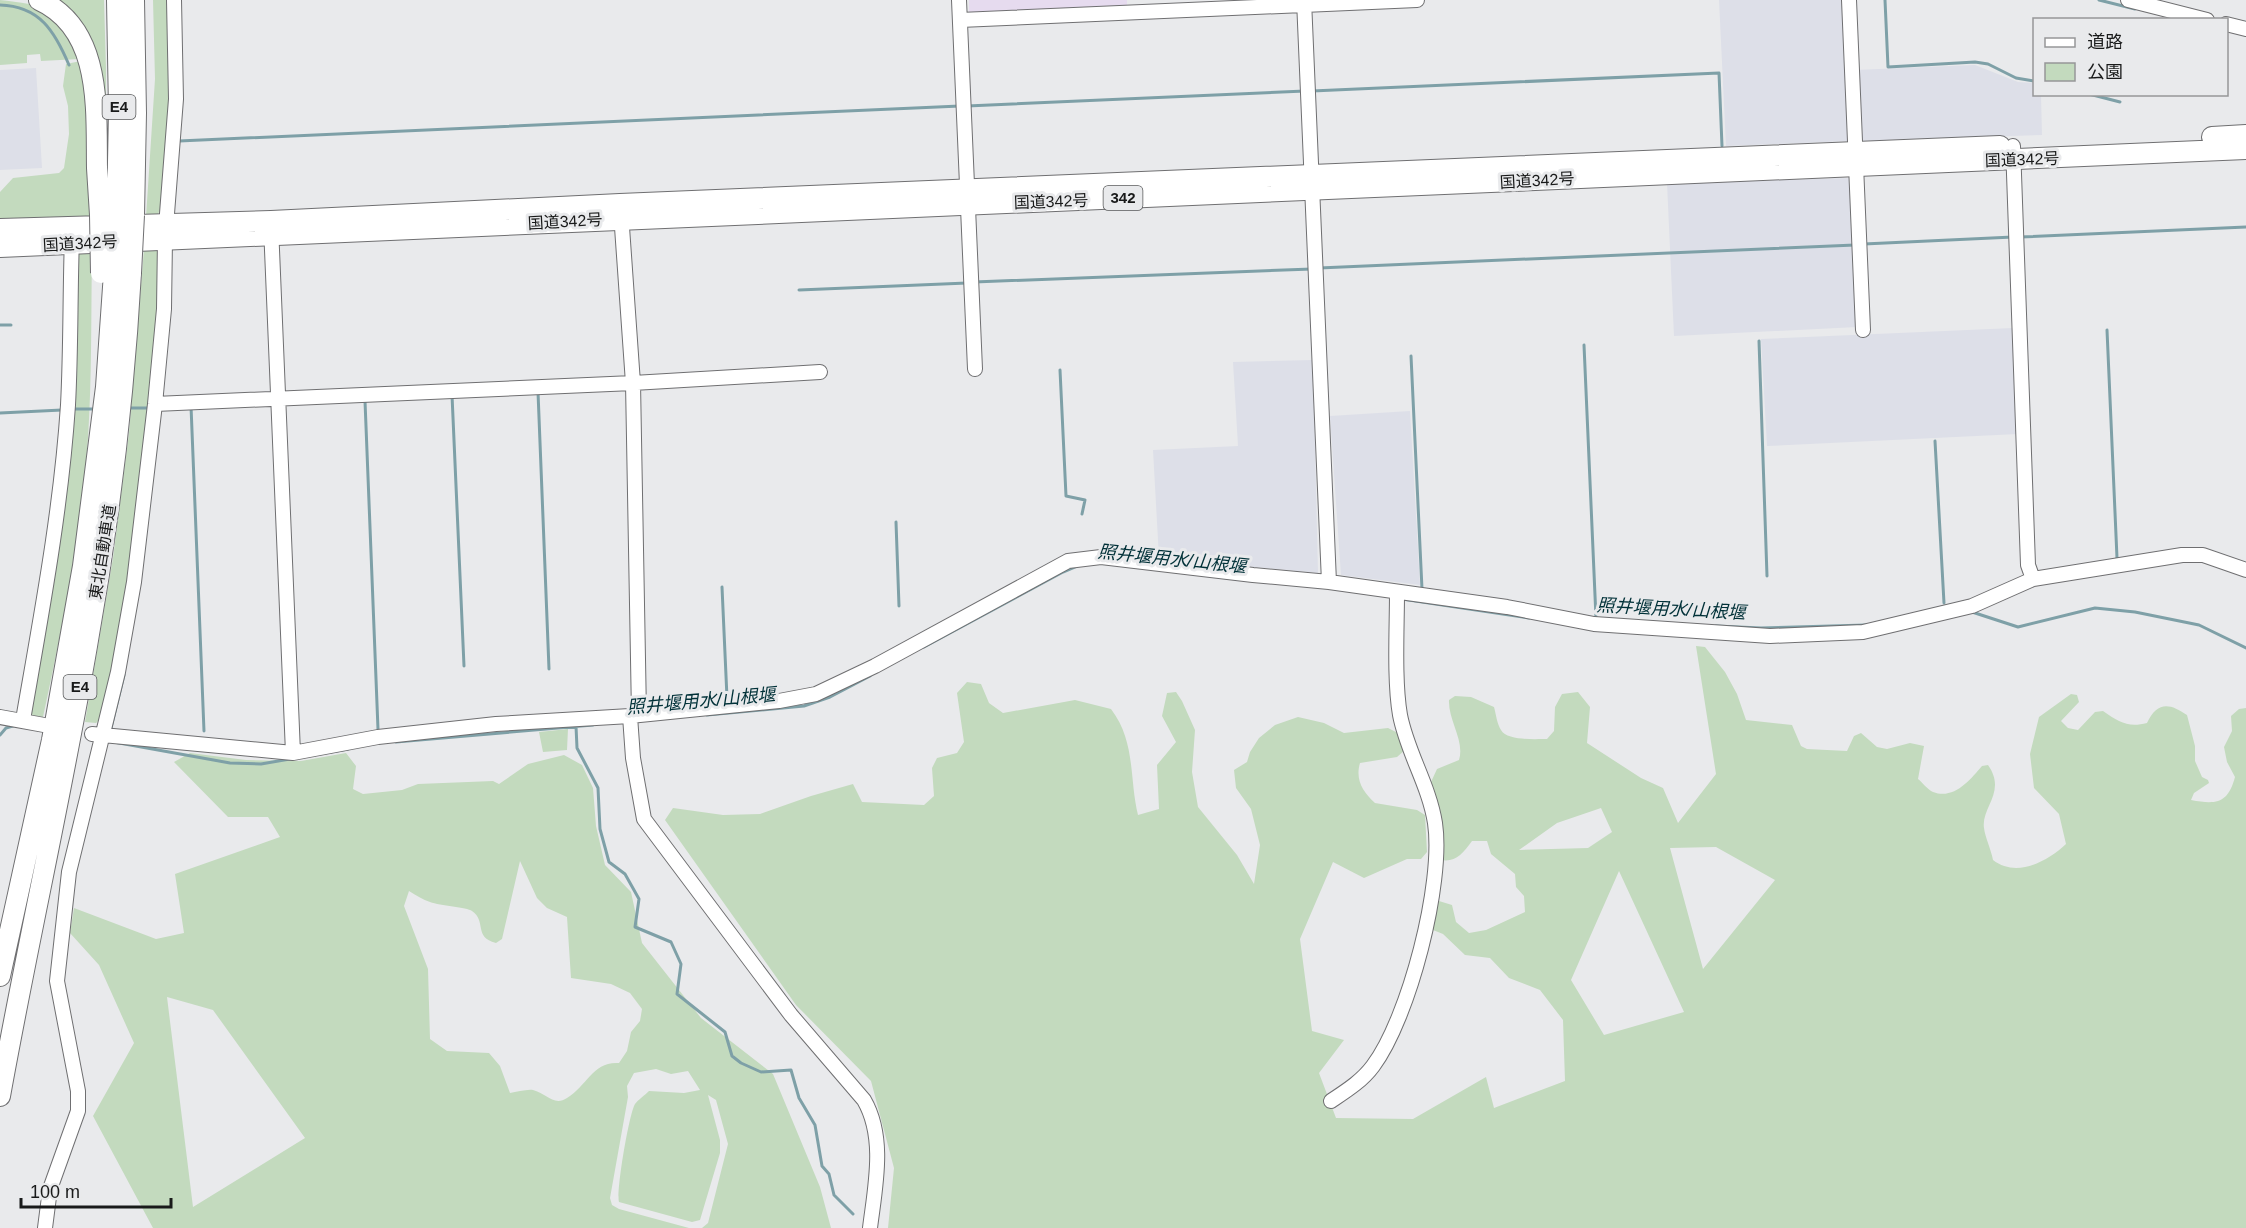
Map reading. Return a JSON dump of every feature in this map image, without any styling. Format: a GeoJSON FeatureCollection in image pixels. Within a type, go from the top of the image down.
{"type":"FeatureCollection","features":[{"type":"Feature","properties":{"kind":"highway"},"geometry":{"type":"LineString","coordinates":[[39,0],[57,10],[68,22],[86,51],[117,215],[115,273]]}},
{"type":"Feature","properties":{"kind":"highway","name":"東北自動車道"},"geometry":{"type":"LineString","coordinates":[[0,1096],[13,1020],[56,817],[100,567],[114,467],[119,110],[117,0]]}},
{"type":"Feature","properties":{"kind":"highway","name":"東北自動車道"},"geometry":{"type":"LineString","coordinates":[[117,215],[136,112],[134,0]]}},
{"type":"Feature","properties":{"kind":"highway","name":"E4"},"geometry":{"type":"LineString","coordinates":[[136,112],[144,47],[142,0]]}},
{"type":"Feature","properties":{"kind":"highway","name":"国道342号"},"geometry":{"type":"LineString","coordinates":[[2012,153],[2246,135]]}},
{"type":"Feature","properties":{"kind":"highway","name":"国道342号"},"geometry":{"type":"LineString","coordinates":[[0,229],[72,235],[165,232],[1855,158],[2246,149]]}},
{"type":"Feature","properties":{"kind":"highway","name":"国道342号"},"geometry":{"type":"LineString","coordinates":[[0,247],[72,235]]}},
{"type":"Feature","properties":{"kind":"highway","name":"東北自動車道"},"geometry":{"type":"LineString","coordinates":[[0,976],[56,719],[83,566],[106,387],[115,273]]}},
{"type":"Feature","properties":{"kind":"street"},"geometry":{"type":"LineString","coordinates":[[45,1228],[50,1190],[78,1111],[78,1091],[57,981],[69,873],[96,735],[118,672],[134,582],[155,404],[164,309],[165,232],[176,99],[174,0]]}},
{"type":"Feature","properties":{"kind":"street"},"geometry":{"type":"LineString","coordinates":[[959,0],[975,369]]}},
{"type":"Feature","properties":{"kind":"street"},"geometry":{"type":"LineString","coordinates":[[960,20],[1304,3],[1417,0]]}},
{"type":"Feature","properties":{"kind":"street"},"geometry":{"type":"LineString","coordinates":[[1849,0],[1863,330]]}},
{"type":"Feature","properties":{"kind":"street"},"geometry":{"type":"LineString","coordinates":[[2128,0],[2180,6],[2203,18]]}},
{"type":"Feature","properties":{"kind":"street"},"geometry":{"type":"LineString","coordinates":[[1304,3],[1329,582]]}},
{"type":"Feature","properties":{"kind":"street"},"geometry":{"type":"LineString","coordinates":[[2228,24],[2246,29]]}},
{"type":"Feature","properties":{"kind":"street"},"geometry":{"type":"LineString","coordinates":[[2012,153],[2028,565],[2033,579]]}},
{"type":"Feature","properties":{"kind":"street"},"geometry":{"type":"LineString","coordinates":[[621,212],[633,383],[635,715],[633,758],[644,819],[791,1015],[864,1100],[877,1134],[876,1176],[870,1228]]}},
{"type":"Feature","properties":{"kind":"street"},"geometry":{"type":"LineString","coordinates":[[271,228],[293,753]]}},
{"type":"Feature","properties":{"kind":"street"},"geometry":{"type":"LineString","coordinates":[[23,720],[49,574],[62,474],[68,405],[72,235]]}},
{"type":"Feature","properties":{"kind":"street"},"geometry":{"type":"LineString","coordinates":[[155,404],[633,383],[820,372]]}},
{"type":"Feature","properties":{"kind":"street"},"geometry":{"type":"LineString","coordinates":[[96,735],[293,753],[378,737],[496,724],[635,715],[780,701],[816,694],[875,666],[1068,561],[1101,557],[1329,582],[1507,607],[1594,624],[1770,636],[1863,632],[1972,606],[2033,579],[2182,555],[2203,555],[2246,570]]}},
{"type":"Feature","properties":{"kind":"street"},"geometry":{"type":"LineString","coordinates":[[1331,1101],[1372,1068],[1386,1046],[1402,1010],[1424,939],[1432,892],[1435,827],[1431,804],[1400,715],[1397,592]]}},
{"type":"Feature","properties":{"kind":"street"},"geometry":{"type":"LineString","coordinates":[[0,717],[44,725]]}},
{"type":"Feature","properties":{"kind":"shaded area"},"geometry":{"type":"Polygon","coordinates":[[[969,0],[1127,0],[1127,8],[969,14],[969,0]]]}},
{"type":"Feature","properties":{"kind":"shaded area"},"geometry":{"type":"Polygon","coordinates":[[[1719,0],[1844,0],[1850,141],[1726,146],[1719,0]]]}},
{"type":"Feature","properties":{"kind":"shaded area"},"geometry":{"type":"Polygon","coordinates":[[[1975,65],[2018,82],[2033,83],[2033,96],[2041,96],[2042,135],[1860,141],[1855,70],[1975,65]]]}},
{"type":"Feature","properties":{"kind":"shaded area"},"geometry":{"type":"Polygon","coordinates":[[[36,68],[42,168],[0,170],[0,70],[36,68]]]}},
{"type":"Feature","properties":{"kind":"shaded area"},"geometry":{"type":"Polygon","coordinates":[[[1852,178],[1857,327],[1674,336],[1667,183],[1852,178]]]}},
{"type":"Feature","properties":{"kind":"shaded area"},"geometry":{"type":"Polygon","coordinates":[[[2013,328],[2018,434],[1767,446],[1761,339],[2013,328]]]}},
{"type":"Feature","properties":{"kind":"shaded area"},"geometry":{"type":"Polygon","coordinates":[[[1313,360],[1318,573],[1159,558],[1153,450],[1238,446],[1233,362],[1313,360]]]}},
{"type":"Feature","properties":{"kind":"shaded area"},"geometry":{"type":"Polygon","coordinates":[[[1410,411],[1420,585],[1341,575],[1330,416],[1410,411]]]}},
{"type":"Feature","properties":{"kind":"green space"},"geometry":{"type":"Polygon","coordinates":[[[0,0],[29,4],[46,12],[60,26],[79,59],[41,61],[40,54],[27,55],[27,63],[0,65],[0,0]]]}},
{"type":"Feature","properties":{"kind":"green space"},"geometry":{"type":"Polygon","coordinates":[[[48,0],[104,0],[106,165],[97,67],[48,0]]]}},
{"type":"Feature","properties":{"kind":"green space"},"geometry":{"type":"Polygon","coordinates":[[[153,0],[168,0],[168,112],[162,206],[157,216],[146,217],[155,79],[153,0]]]}},
{"type":"Feature","properties":{"kind":"green space"},"geometry":{"type":"Polygon","coordinates":[[[81,61],[88,101],[91,211],[89,217],[0,220],[0,192],[13,178],[59,173],[64,168],[69,134],[68,106],[63,86],[66,64],[81,61]]]}},
{"type":"Feature","properties":{"kind":"green space"},"geometry":{"type":"Polygon","coordinates":[[[144,249],[159,249],[158,323],[129,584],[101,718],[96,723],[85,722],[113,558],[129,433],[144,249]]]}},
{"type":"Feature","properties":{"kind":"green space"},"geometry":{"type":"Polygon","coordinates":[[[80,251],[92,251],[88,438],[81,508],[70,578],[43,717],[30,715],[51,580],[77,255],[80,251]]]}},
{"type":"Feature","properties":{"kind":"green space"},"geometry":{"type":"Polygon","coordinates":[[[1696,646],[1705,647],[1725,672],[1737,694],[1746,720],[1792,725],[1801,746],[1807,749],[1847,751],[1854,736],[1861,733],[1877,747],[1887,749],[1910,743],[1924,746],[1918,779],[1931,791],[1941,794],[1955,791],[1982,766],[1988,765],[1995,783],[1984,820],[1984,828],[1993,860],[2011,868],[2021,868],[2041,862],[2066,844],[2059,814],[2034,788],[2030,754],[2039,717],[2071,694],[2077,695],[2079,702],[2061,721],[2068,728],[2078,730],[2095,712],[2103,711],[2119,721],[2134,725],[2147,723],[2155,711],[2164,706],[2170,706],[2187,715],[2195,746],[2195,761],[2202,777],[2209,783],[2194,793],[2191,800],[2208,802],[2215,802],[2225,797],[2232,786],[2235,777],[2227,762],[2224,747],[2232,731],[2231,716],[2239,709],[2246,708],[2246,1228],[888,1228],[894,1168],[871,1081],[796,1005],[665,820],[673,808],[723,815],[760,814],[853,784],[862,802],[924,805],[934,796],[932,768],[937,758],[957,753],[964,742],[957,693],[967,682],[981,684],[989,703],[1003,713],[1075,700],[1111,709],[1119,722],[1128,747],[1138,815],[1159,809],[1157,765],[1176,742],[1162,716],[1167,693],[1176,692],[1195,730],[1192,772],[1198,807],[1237,855],[1254,884],[1260,845],[1251,809],[1236,788],[1234,770],[1247,762],[1259,738],[1275,725],[1298,717],[1324,723],[1344,733],[1388,728],[1398,733],[1405,750],[1397,757],[1360,763],[1359,780],[1367,795],[1375,803],[1417,810],[1425,815],[1427,852],[1421,859],[1407,859],[1364,878],[1333,862],[1300,939],[1312,1031],[1344,1040],[1319,1073],[1336,1118],[1413,1119],[1486,1077],[1494,1108],[1565,1081],[1563,1020],[1540,990],[1509,978],[1490,958],[1465,955],[1443,934],[1433,930],[1429,925],[1432,905],[1439,901],[1452,905],[1456,922],[1469,933],[1486,930],[1525,912],[1524,896],[1516,887],[1515,874],[1491,854],[1487,841],[1472,841],[1461,854],[1453,859],[1437,859],[1439,814],[1431,782],[1437,769],[1459,760],[1460,753],[1449,700],[1455,696],[1471,697],[1494,707],[1500,728],[1504,734],[1509,736],[1522,739],[1547,739],[1554,731],[1555,707],[1562,694],[1578,692],[1590,707],[1587,743],[1641,778],[1663,788],[1678,823],[1716,774],[1696,646]],[[1601,808],[1557,823],[1519,850],[1588,848],[1612,832],[1601,808]],[[1716,847],[1670,848],[1703,969],[1775,880],[1716,847]],[[1619,871],[1571,980],[1604,1035],[1684,1012],[1619,871]]]}},
{"type":"Feature","properties":{"kind":"green space"},"geometry":{"type":"Polygon","coordinates":[[[568,729],[567,750],[543,752],[539,732],[568,729]]]}},
{"type":"Feature","properties":{"kind":"green space"},"geometry":{"type":"Polygon","coordinates":[[[190,753],[246,760],[301,761],[346,753],[356,766],[353,789],[363,794],[402,790],[418,784],[493,781],[499,784],[528,764],[564,755],[582,765],[593,788],[596,826],[605,865],[631,892],[642,943],[701,1018],[773,1074],[820,1187],[831,1228],[702,1228],[708,1223],[728,1144],[716,1100],[708,1095],[720,1140],[720,1153],[700,1220],[692,1222],[619,1202],[619,1184],[624,1153],[635,1104],[649,1091],[684,1093],[700,1090],[688,1071],[671,1074],[656,1069],[634,1073],[627,1086],[628,1097],[610,1198],[612,1205],[619,1209],[689,1228],[153,1228],[93,1116],[134,1043],[99,965],[70,933],[74,908],[156,939],[184,933],[175,874],[280,837],[268,817],[228,817],[174,762],[190,753]],[[520,861],[502,939],[496,943],[482,933],[479,919],[472,911],[430,902],[409,891],[404,906],[428,969],[430,1039],[447,1051],[489,1053],[500,1066],[510,1093],[533,1090],[558,1101],[574,1093],[596,1070],[610,1063],[619,1063],[627,1051],[631,1032],[640,1021],[642,1009],[630,993],[611,984],[571,978],[567,917],[547,908],[537,898],[520,861]],[[167,997],[193,1207],[305,1138],[213,1010],[167,997]]]}},
{"type":"Feature","properties":{"kind":"waterway"},"geometry":{"type":"LineString","coordinates":[[1885,0],[1888,67],[1975,62],[1988,64],[2016,78],[2033,81]]}},
{"type":"Feature","properties":{"kind":"waterway"},"geometry":{"type":"LineString","coordinates":[[2099,0],[2135,9]]}},
{"type":"Feature","properties":{"kind":"waterway"},"geometry":{"type":"LineString","coordinates":[[0,5],[26,10],[36,16],[52,32],[69,65]]}},
{"type":"Feature","properties":{"kind":"waterway"},"geometry":{"type":"LineString","coordinates":[[1312,91],[1719,73],[1722,146]]}},
{"type":"Feature","properties":{"kind":"waterway"},"geometry":{"type":"LineString","coordinates":[[967,106],[1305,91]]}},
{"type":"Feature","properties":{"kind":"waterway"},"geometry":{"type":"LineString","coordinates":[[2097,96],[2120,102]]}},
{"type":"Feature","properties":{"kind":"waterway"},"geometry":{"type":"LineString","coordinates":[[179,141],[960,106]]}},
{"type":"Feature","properties":{"kind":"waterway"},"geometry":{"type":"LineString","coordinates":[[2020,237],[2246,227]]}},
{"type":"Feature","properties":{"kind":"waterway"},"geometry":{"type":"LineString","coordinates":[[1864,244],[2013,237]]}},
{"type":"Feature","properties":{"kind":"waterway"},"geometry":{"type":"LineString","coordinates":[[1319,268],[1855,245]]}},
{"type":"Feature","properties":{"kind":"waterway"},"geometry":{"type":"LineString","coordinates":[[974,282],[1312,269]]}},
{"type":"Feature","properties":{"kind":"waterway"},"geometry":{"type":"LineString","coordinates":[[799,290],[967,283]]}},
{"type":"Feature","properties":{"kind":"waterway"},"geometry":{"type":"LineString","coordinates":[[0,325],[11,325]]}},
{"type":"Feature","properties":{"kind":"waterway"},"geometry":{"type":"LineString","coordinates":[[2107,330],[2117,558]]}},
{"type":"Feature","properties":{"kind":"waterway"},"geometry":{"type":"LineString","coordinates":[[1759,341],[1767,576]]}},
{"type":"Feature","properties":{"kind":"waterway"},"geometry":{"type":"LineString","coordinates":[[1584,345],[1596,618]]}},
{"type":"Feature","properties":{"kind":"waterway"},"geometry":{"type":"LineString","coordinates":[[1411,356],[1422,589]]}},
{"type":"Feature","properties":{"kind":"waterway"},"geometry":{"type":"LineString","coordinates":[[1060,370],[1066,496],[1085,500],[1082,514]]}},
{"type":"Feature","properties":{"kind":"waterway"},"geometry":{"type":"LineString","coordinates":[[538,392],[549,669]]}},
{"type":"Feature","properties":{"kind":"waterway"},"geometry":{"type":"LineString","coordinates":[[452,395],[464,666]]}},
{"type":"Feature","properties":{"kind":"waterway"},"geometry":{"type":"LineString","coordinates":[[365,401],[378,729]]}},
{"type":"Feature","properties":{"kind":"waterway"},"geometry":{"type":"LineString","coordinates":[[191,406],[204,731]]}},
{"type":"Feature","properties":{"kind":"waterway"},"geometry":{"type":"LineString","coordinates":[[129,408],[149,408]]}},
{"type":"Feature","properties":{"kind":"waterway"},"geometry":{"type":"LineString","coordinates":[[72,409],[95,409]]}},
{"type":"Feature","properties":{"kind":"waterway"},"geometry":{"type":"LineString","coordinates":[[0,413],[62,410]]}},
{"type":"Feature","properties":{"kind":"waterway"},"geometry":{"type":"LineString","coordinates":[[1935,441],[1944,603]]}},
{"type":"Feature","properties":{"kind":"waterway"},"geometry":{"type":"LineString","coordinates":[[896,522],[899,606]]}},
{"type":"Feature","properties":{"kind":"waterway","name":"照井堰用水/山根堰"},"geometry":{"type":"LineString","coordinates":[[924,647],[1077,566]]}},
{"type":"Feature","properties":{"kind":"waterway"},"geometry":{"type":"LineString","coordinates":[[722,587],[727,698]]}},
{"type":"Feature","properties":{"kind":"waterway","name":"照井堰用水/山根堰"},"geometry":{"type":"LineString","coordinates":[[1402,599],[1529,618]]}},
{"type":"Feature","properties":{"kind":"waterway","name":"照井堰用水/山根堰"},"geometry":{"type":"LineString","coordinates":[[1972,612],[2018,627],[2095,608],[2135,612],[2199,625],[2246,648]]}},
{"type":"Feature","properties":{"kind":"waterway","name":"照井堰用水/山根堰"},"geometry":{"type":"LineString","coordinates":[[1716,626],[1761,628],[1866,625]]}},
{"type":"Feature","properties":{"kind":"waterway"},"geometry":{"type":"LineString","coordinates":[[110,732],[124,675]]}},
{"type":"Feature","properties":{"kind":"waterway","name":"照井堰用水/山根堰"},"geometry":{"type":"LineString","coordinates":[[707,715],[804,706],[830,697],[870,676]]}},
{"type":"Feature","properties":{"kind":"waterway","name":"照井堰用水/山根堰"},"geometry":{"type":"LineString","coordinates":[[0,735],[6,728],[16,725]]}},
{"type":"Feature","properties":{"kind":"waterway","name":"照井堰用水/山根堰"},"geometry":{"type":"LineString","coordinates":[[396,742],[593,725]]}},
{"type":"Feature","properties":{"kind":"waterway"},"geometry":{"type":"LineString","coordinates":[[576,726],[577,748],[598,788],[600,829],[609,862],[625,874],[639,899],[635,927],[671,942],[681,964],[677,994],[725,1032],[732,1056],[761,1072],[791,1070],[799,1098],[815,1125],[822,1166],[829,1174],[834,1195],[853,1214]]}},
{"type":"Feature","properties":{"kind":"waterway","name":"照井堰用水/山根堰"},"geometry":{"type":"LineString","coordinates":[[108,741],[230,763],[261,764],[348,749]]}}]}
